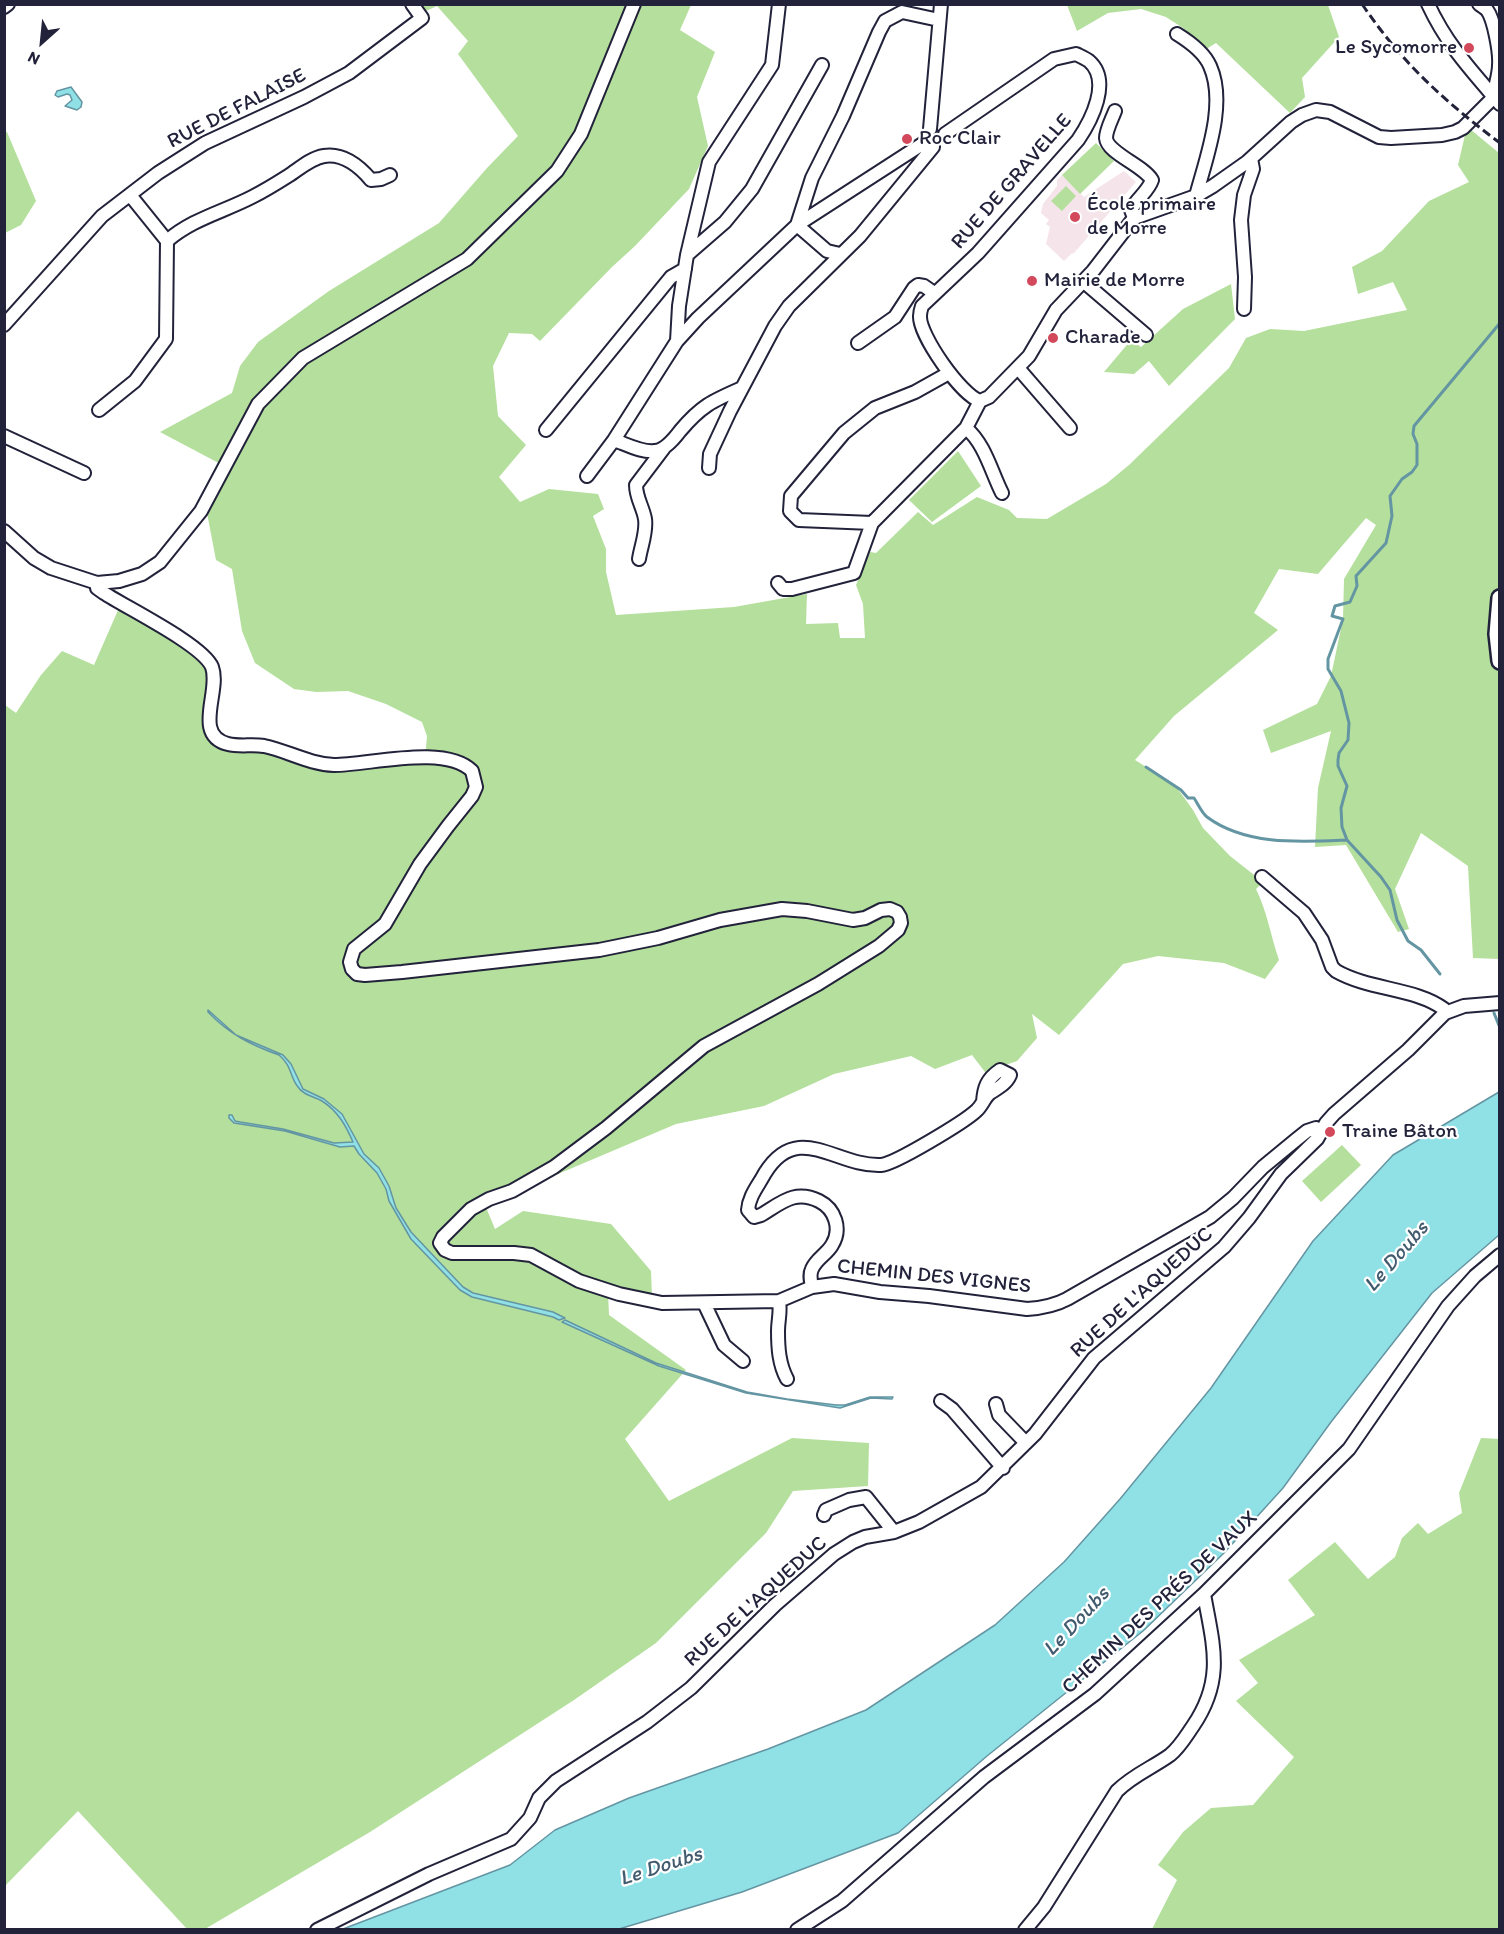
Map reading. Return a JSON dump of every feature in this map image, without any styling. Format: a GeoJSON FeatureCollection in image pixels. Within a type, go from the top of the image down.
{"type":"FeatureCollection","features":[{"type":"Feature","properties":{"kind":"main road"},"geometry":{"type":"LineString","coordinates":[[1500,598],[1497,628],[1500,662]]}},
{"type":"Feature","properties":{"kind":"street","name":"RUE DE FALAISE"},"geometry":{"type":"LineString","coordinates":[[4,325],[102,216],[158,173],[206,143],[349,73],[422,18],[412,4]]}},
{"type":"Feature","properties":{"kind":"street"},"geometry":{"type":"LineString","coordinates":[[4,531],[34,558],[51,568],[97,583],[130,578],[160,562],[201,511],[258,404],[303,358],[467,259],[557,171],[581,134],[634,4]]}},
{"type":"Feature","properties":{"kind":"street"},"geometry":{"type":"LineString","coordinates":[[676,341],[678,306],[687,255],[709,162],[772,65],[779,4]]}},
{"type":"Feature","properties":{"kind":"street"},"geometry":{"type":"LineString","coordinates":[[709,468],[710,454],[775,326],[789,306],[860,236],[935,136],[941,4]]}},
{"type":"Feature","properties":{"kind":"street"},"geometry":{"type":"LineString","coordinates":[[1428,4],[1439,29],[1451,46],[1497,101]]}},
{"type":"Feature","properties":{"kind":"street"},"geometry":{"type":"LineString","coordinates":[[1486,6],[1500,67],[1495,83],[1497,101]]}},
{"type":"Feature","properties":{"kind":"street"},"geometry":{"type":"LineString","coordinates":[[840,254],[827,251],[797,225],[812,178],[885,21],[902,12],[939,20]]}},
{"type":"Feature","properties":{"kind":"street"},"geometry":{"type":"LineString","coordinates":[[1177,34],[1198,49],[1210,66],[1214,84],[1216,113],[1213,135],[1196,195]]}},
{"type":"Feature","properties":{"kind":"street","name":"RUE DE GRAVELLE"},"geometry":{"type":"LineString","coordinates":[[587,476],[614,440],[676,341],[797,225],[935,136],[964,120],[1054,58],[1076,54],[1090,62],[1096,73],[1098,85],[1096,108],[1090,122],[1078,140],[978,253],[922,306],[919,317],[924,331],[949,373],[968,394],[980,401]]}},
{"type":"Feature","properties":{"kind":"street"},"geometry":{"type":"LineString","coordinates":[[687,255],[725,222],[752,189],[822,65]]}},
{"type":"Feature","properties":{"kind":"street"},"geometry":{"type":"LineString","coordinates":[[778,583],[783,589],[792,589],[854,573],[872,524],[966,428],[980,401],[988,397],[1018,368],[1039,342],[1056,310],[1084,282],[1134,218],[1196,195],[1213,186],[1251,159],[1291,122],[1316,110],[1344,117],[1378,136],[1391,138],[1455,132],[1497,101]]}},
{"type":"Feature","properties":{"kind":"street"},"geometry":{"type":"LineString","coordinates":[[1115,111],[1106,138],[1108,143],[1112,150],[1148,172],[1152,180],[1132,206],[1134,218]]}},
{"type":"Feature","properties":{"kind":"street"},"geometry":{"type":"LineString","coordinates":[[166,241],[182,228],[252,197],[312,160],[324,156],[337,156],[352,163],[371,180],[390,175]]}},
{"type":"Feature","properties":{"kind":"street"},"geometry":{"type":"LineString","coordinates":[[1244,309],[1245,277],[1241,220],[1244,195],[1253,169],[1251,159]]}},
{"type":"Feature","properties":{"kind":"street"},"geometry":{"type":"LineString","coordinates":[[99,410],[135,381],[166,339],[166,241],[130,195]]}},
{"type":"Feature","properties":{"kind":"street"},"geometry":{"type":"LineString","coordinates":[[546,430],[671,277],[685,269]]}},
{"type":"Feature","properties":{"kind":"street"},"geometry":{"type":"LineString","coordinates":[[1084,282],[1146,335]]}},
{"type":"Feature","properties":{"kind":"street"},"geometry":{"type":"LineString","coordinates":[[858,344],[895,317],[918,285],[934,293]]}},
{"type":"Feature","properties":{"kind":"street"},"geometry":{"type":"LineString","coordinates":[[678,306],[686,317],[698,318]]}},
{"type":"Feature","properties":{"kind":"street"},"geometry":{"type":"LineString","coordinates":[[1018,368],[1070,428]]}},
{"type":"Feature","properties":{"kind":"street"},"geometry":{"type":"LineString","coordinates":[[872,524],[799,520],[790,511],[791,496],[844,433],[875,408],[915,392],[949,373]]}},
{"type":"Feature","properties":{"kind":"street"},"geometry":{"type":"LineString","coordinates":[[639,559],[645,517],[636,496],[636,485],[665,447],[698,410],[742,388]]}},
{"type":"Feature","properties":{"kind":"street"},"geometry":{"type":"LineString","coordinates":[[966,428],[973,434],[984,451],[1002,493]]}},
{"type":"Feature","properties":{"kind":"street"},"geometry":{"type":"LineString","coordinates":[[4,436],[84,473]]}},
{"type":"Feature","properties":{"kind":"street"},"geometry":{"type":"LineString","coordinates":[[614,440],[647,451],[657,451],[665,447]]}},
{"type":"Feature","properties":{"kind":"street","name":"CHEMIN DES VIGNES"},"geometry":{"type":"LineString","coordinates":[[97,583],[97,588],[104,593],[179,638],[207,660],[214,675],[209,712],[210,728],[215,737],[225,743],[266,747],[317,764],[336,765],[411,757],[444,759],[472,771],[476,778],[476,787],[472,796],[420,864],[386,924],[354,949],[350,962],[357,974],[402,972],[599,950],[658,938],[720,920],[782,909],[807,911],[853,920],[890,909],[897,912],[900,917],[901,923],[898,930],[879,946],[818,984],[704,1047],[606,1128],[554,1167],[512,1191],[489,1199],[471,1209],[443,1237],[441,1243],[445,1250],[452,1253],[531,1255],[579,1281],[662,1304],[779,1301],[812,1287],[834,1284],[880,1292],[1027,1309],[1054,1306],[1210,1217],[1233,1198],[1263,1167],[1302,1135],[1316,1128],[1322,1132]]}},
{"type":"Feature","properties":{"kind":"street"},"geometry":{"type":"LineString","coordinates":[[1262,877],[1304,913],[1313,924],[1332,967],[1336,971],[1372,986],[1418,996],[1439,1005],[1445,1013],[1464,1005],[1500,1003]]}},
{"type":"Feature","properties":{"kind":"street","name":"RUE DE L'AQUEDUC"},"geometry":{"type":"LineString","coordinates":[[317,1929],[429,1874],[511,1839],[530,1818],[539,1798],[556,1781],[647,1722],[690,1688],[775,1605],[834,1554],[865,1537],[894,1532],[919,1522],[970,1495],[1003,1468],[1026,1443],[1094,1358],[1224,1247],[1249,1218],[1281,1174],[1317,1139],[1334,1114],[1408,1050],[1445,1013]]}},
{"type":"Feature","properties":{"kind":"street"},"geometry":{"type":"LineString","coordinates":[[812,1287],[810,1276],[812,1268],[832,1245],[836,1237],[837,1226],[833,1214],[823,1203],[799,1194],[754,1217],[748,1210],[749,1200],[771,1163],[790,1149],[806,1148],[822,1150],[843,1159],[868,1164],[883,1165],[897,1161],[963,1122],[979,1109],[983,1102]]}},
{"type":"Feature","properties":{"kind":"street","name":"CHEMIN DES PRÉS DE VAUX"},"geometry":{"type":"LineString","coordinates":[[797,1929],[842,1901],[984,1777],[1095,1694],[1204,1594],[1349,1449],[1448,1306],[1475,1276],[1500,1255]]}},
{"type":"Feature","properties":{"kind":"street"},"geometry":{"type":"LineString","coordinates":[[779,1301],[781,1312],[777,1328],[780,1366],[787,1379]]}},
{"type":"Feature","properties":{"kind":"street"},"geometry":{"type":"LineString","coordinates":[[704,1303],[724,1345],[743,1361]]}},
{"type":"Feature","properties":{"kind":"street"},"geometry":{"type":"LineString","coordinates":[[941,1401],[952,1409],[1003,1468]]}},
{"type":"Feature","properties":{"kind":"street"},"geometry":{"type":"LineString","coordinates":[[996,1404],[999,1415],[1026,1443]]}},
{"type":"Feature","properties":{"kind":"street"},"geometry":{"type":"LineString","coordinates":[[824,1515],[826,1510],[849,1500],[866,1497],[894,1532]]}},
{"type":"Feature","properties":{"kind":"street"},"geometry":{"type":"LineString","coordinates":[[1025,1929],[1044,1907],[1117,1791],[1129,1779],[1171,1754],[1182,1743],[1208,1699],[1215,1671],[1214,1651],[1204,1594]]}},
{"type":"Feature","properties":{"kind":"shaded area","name":"École primaire de Morre"},"geometry":{"type":"Polygon","coordinates":[[[1124,171],[1136,182],[1074,253],[1064,261],[1046,244],[1050,227],[1046,224],[1049,220],[1041,213],[1043,204],[1057,186],[1057,180],[1062,175],[1084,197],[1124,171]]]}},
{"type":"Feature","properties":{"kind":"green space"},"geometry":{"type":"Polygon","coordinates":[[[421,5],[691,5],[680,30],[715,52],[697,97],[708,146],[689,189],[540,341],[532,334],[509,333],[493,366],[498,416],[526,445],[499,477],[520,502],[549,489],[598,494],[604,509],[593,516],[606,549],[606,572],[616,615],[734,607],[807,594],[806,624],[838,623],[840,638],[865,638],[863,604],[856,585],[870,552],[876,553],[918,512],[933,525],[977,497],[1009,510],[1017,518],[1047,519],[1106,484],[1129,465],[1229,368],[1246,338],[1270,329],[1304,331],[1407,310],[1393,282],[1358,294],[1352,267],[1382,251],[1429,201],[1469,182],[1458,165],[1465,135],[1470,129],[1499,153],[1499,959],[1473,958],[1468,866],[1421,833],[1395,889],[1409,929],[1398,932],[1346,845],[1315,847],[1318,788],[1331,731],[1271,753],[1263,730],[1317,704],[1331,676],[1343,619],[1344,579],[1376,525],[1366,518],[1318,574],[1279,569],[1254,613],[1278,630],[1174,716],[1135,760],[1175,785],[1203,828],[1230,856],[1263,882],[1256,889],[1279,960],[1265,979],[1224,963],[1158,956],[1123,964],[1059,1035],[1032,1014],[1037,1038],[1017,1061],[985,1072],[972,1055],[935,1069],[911,1056],[834,1074],[764,1106],[676,1124],[485,1205],[495,1229],[523,1211],[611,1224],[651,1271],[652,1298],[608,1292],[609,1315],[686,1370],[625,1439],[669,1501],[792,1438],[869,1443],[868,1486],[793,1491],[766,1533],[656,1643],[574,1700],[370,1832],[205,1929],[187,1929],[78,1811],[5,1886],[5,705],[16,713],[41,675],[62,651],[94,665],[119,608],[185,647],[209,672],[209,736],[322,767],[425,760],[427,736],[422,722],[386,704],[348,691],[316,692],[294,689],[255,663],[242,631],[232,569],[216,560],[207,513],[230,469],[160,432],[232,393],[240,366],[258,342],[329,291],[439,223],[518,136],[458,54],[468,41],[437,6],[426,11],[421,5]]]}},
{"type":"Feature","properties":{"kind":"green space"},"geometry":{"type":"Polygon","coordinates":[[[1067,5],[1328,5],[1339,37],[1302,78],[1305,97],[1290,113],[1216,43],[1203,51],[1183,28],[1166,17],[1141,9],[1108,13],[1077,31],[1067,5]]]}},
{"type":"Feature","properties":{"kind":"green space"},"geometry":{"type":"Polygon","coordinates":[[[4,132],[7,132],[36,201],[21,225],[5,233],[4,132]]]}},
{"type":"Feature","properties":{"kind":"green space"},"geometry":{"type":"Polygon","coordinates":[[[1096,143],[1114,161],[1080,194],[1062,175],[1096,143]]]}},
{"type":"Feature","properties":{"kind":"green space"},"geometry":{"type":"Polygon","coordinates":[[[1066,186],[1076,196],[1062,211],[1051,201],[1066,186]]]}},
{"type":"Feature","properties":{"kind":"green space"},"geometry":{"type":"Polygon","coordinates":[[[1231,284],[1235,319],[1169,386],[1149,361],[1134,374],[1104,372],[1131,340],[1141,347],[1183,309],[1231,284]]]}},
{"type":"Feature","properties":{"kind":"green space"},"geometry":{"type":"Polygon","coordinates":[[[958,451],[981,486],[932,522],[909,500],[958,451]]]}},
{"type":"Feature","properties":{"kind":"green space"},"geometry":{"type":"Polygon","coordinates":[[[1342,1145],[1361,1165],[1321,1202],[1302,1181],[1342,1145]]]}},
{"type":"Feature","properties":{"kind":"green space"},"geometry":{"type":"Polygon","coordinates":[[[1481,1438],[1500,1439],[1499,1929],[1152,1929],[1177,1880],[1158,1865],[1183,1832],[1211,1808],[1253,1805],[1294,1757],[1236,1701],[1258,1683],[1239,1660],[1315,1615],[1288,1580],[1335,1542],[1368,1579],[1395,1557],[1402,1538],[1418,1523],[1428,1534],[1462,1513],[1459,1493],[1481,1438]]]}},
{"type":"Feature","properties":{"kind":"water"},"geometry":{"type":"Polygon","coordinates":[[[71,87],[82,102],[81,107],[77,110],[65,106],[72,100],[70,95],[58,97],[55,95],[57,91],[71,87]]]}},
{"type":"Feature","properties":{"kind":"water"},"geometry":{"type":"Polygon","coordinates":[[[208,1010],[236,1035],[216,1020],[208,1010]]]}},
{"type":"Feature","properties":{"kind":"water"},"geometry":{"type":"Polygon","coordinates":[[[236,1035],[283,1055],[291,1064],[303,1089],[324,1099],[342,1114],[364,1154],[379,1168],[389,1186],[396,1208],[411,1232],[463,1287],[473,1293],[553,1312],[565,1318],[559,1320],[472,1297],[460,1290],[411,1239],[389,1201],[386,1189],[377,1173],[354,1146],[340,1147],[285,1131],[234,1123],[229,1115],[232,1115],[235,1121],[283,1129],[334,1143],[353,1142],[333,1109],[300,1090],[287,1064],[279,1055],[236,1035]]]}},
{"type":"Feature","properties":{"kind":"water","name":"Le Doubs"},"geometry":{"type":"Polygon","coordinates":[[[1499,1092],[1499,1235],[1432,1293],[1331,1422],[1283,1488],[1224,1553],[1143,1631],[987,1756],[898,1833],[742,1892],[619,1929],[343,1929],[510,1865],[555,1830],[629,1798],[768,1749],[866,1710],[995,1625],[1064,1562],[1120,1499],[1211,1388],[1313,1241],[1393,1155],[1499,1092]]]}},
{"type":"Feature","properties":{"kind":"water"},"geometry":{"type":"Polygon","coordinates":[[[565,1320],[656,1363],[747,1392],[836,1405],[845,1405],[870,1397],[893,1397],[892,1399],[871,1398],[840,1408],[746,1393],[659,1366],[562,1322],[565,1320]]]}},
{"type":"Feature","properties":{"kind":"waterway"},"geometry":{"type":"LineString","coordinates":[[1440,974],[1421,950],[1408,941],[1397,920],[1390,890],[1347,840],[1342,827],[1341,808],[1347,786],[1338,766],[1338,760],[1339,753],[1348,740],[1349,723],[1341,691],[1328,669],[1328,659],[1343,619],[1332,616],[1335,606],[1350,602],[1357,586],[1356,576],[1386,543],[1392,516],[1390,496],[1402,479],[1417,465],[1414,426],[1500,323]]}},
{"type":"Feature","properties":{"kind":"waterway"},"geometry":{"type":"LineString","coordinates":[[1146,767],[1181,790],[1188,798],[1194,798],[1207,817],[1239,833],[1274,840],[1347,840]]}},
{"type":"Feature","properties":{"kind":"waterway"},"geometry":{"type":"LineString","coordinates":[[1494,1013],[1500,1028]]}},
{"type":"Feature","properties":{"kind":"railway"},"geometry":{"type":"LineString","coordinates":[[1362,4],[1408,63],[1460,112],[1500,143]]}},
{"type":"Feature","properties":{"kind":"place","name":"Le Sycomorre"},"geometry":{"type":"Point","coordinates":[1469,48]}},
{"type":"Feature","properties":{"kind":"place","name":"Roc Clair"},"geometry":{"type":"Point","coordinates":[907,139]}},
{"type":"Feature","properties":{"kind":"place","name":"École primaire de Morre"},"geometry":{"type":"Point","coordinates":[1075,217]}},
{"type":"Feature","properties":{"kind":"place","name":"Mairie de Morre"},"geometry":{"type":"Point","coordinates":[1032,281]}},
{"type":"Feature","properties":{"kind":"place","name":"Charade"},"geometry":{"type":"Point","coordinates":[1053,338]}},
{"type":"Feature","properties":{"kind":"place","name":"Traine Bâton"},"geometry":{"type":"Point","coordinates":[1330,1132]}}]}
